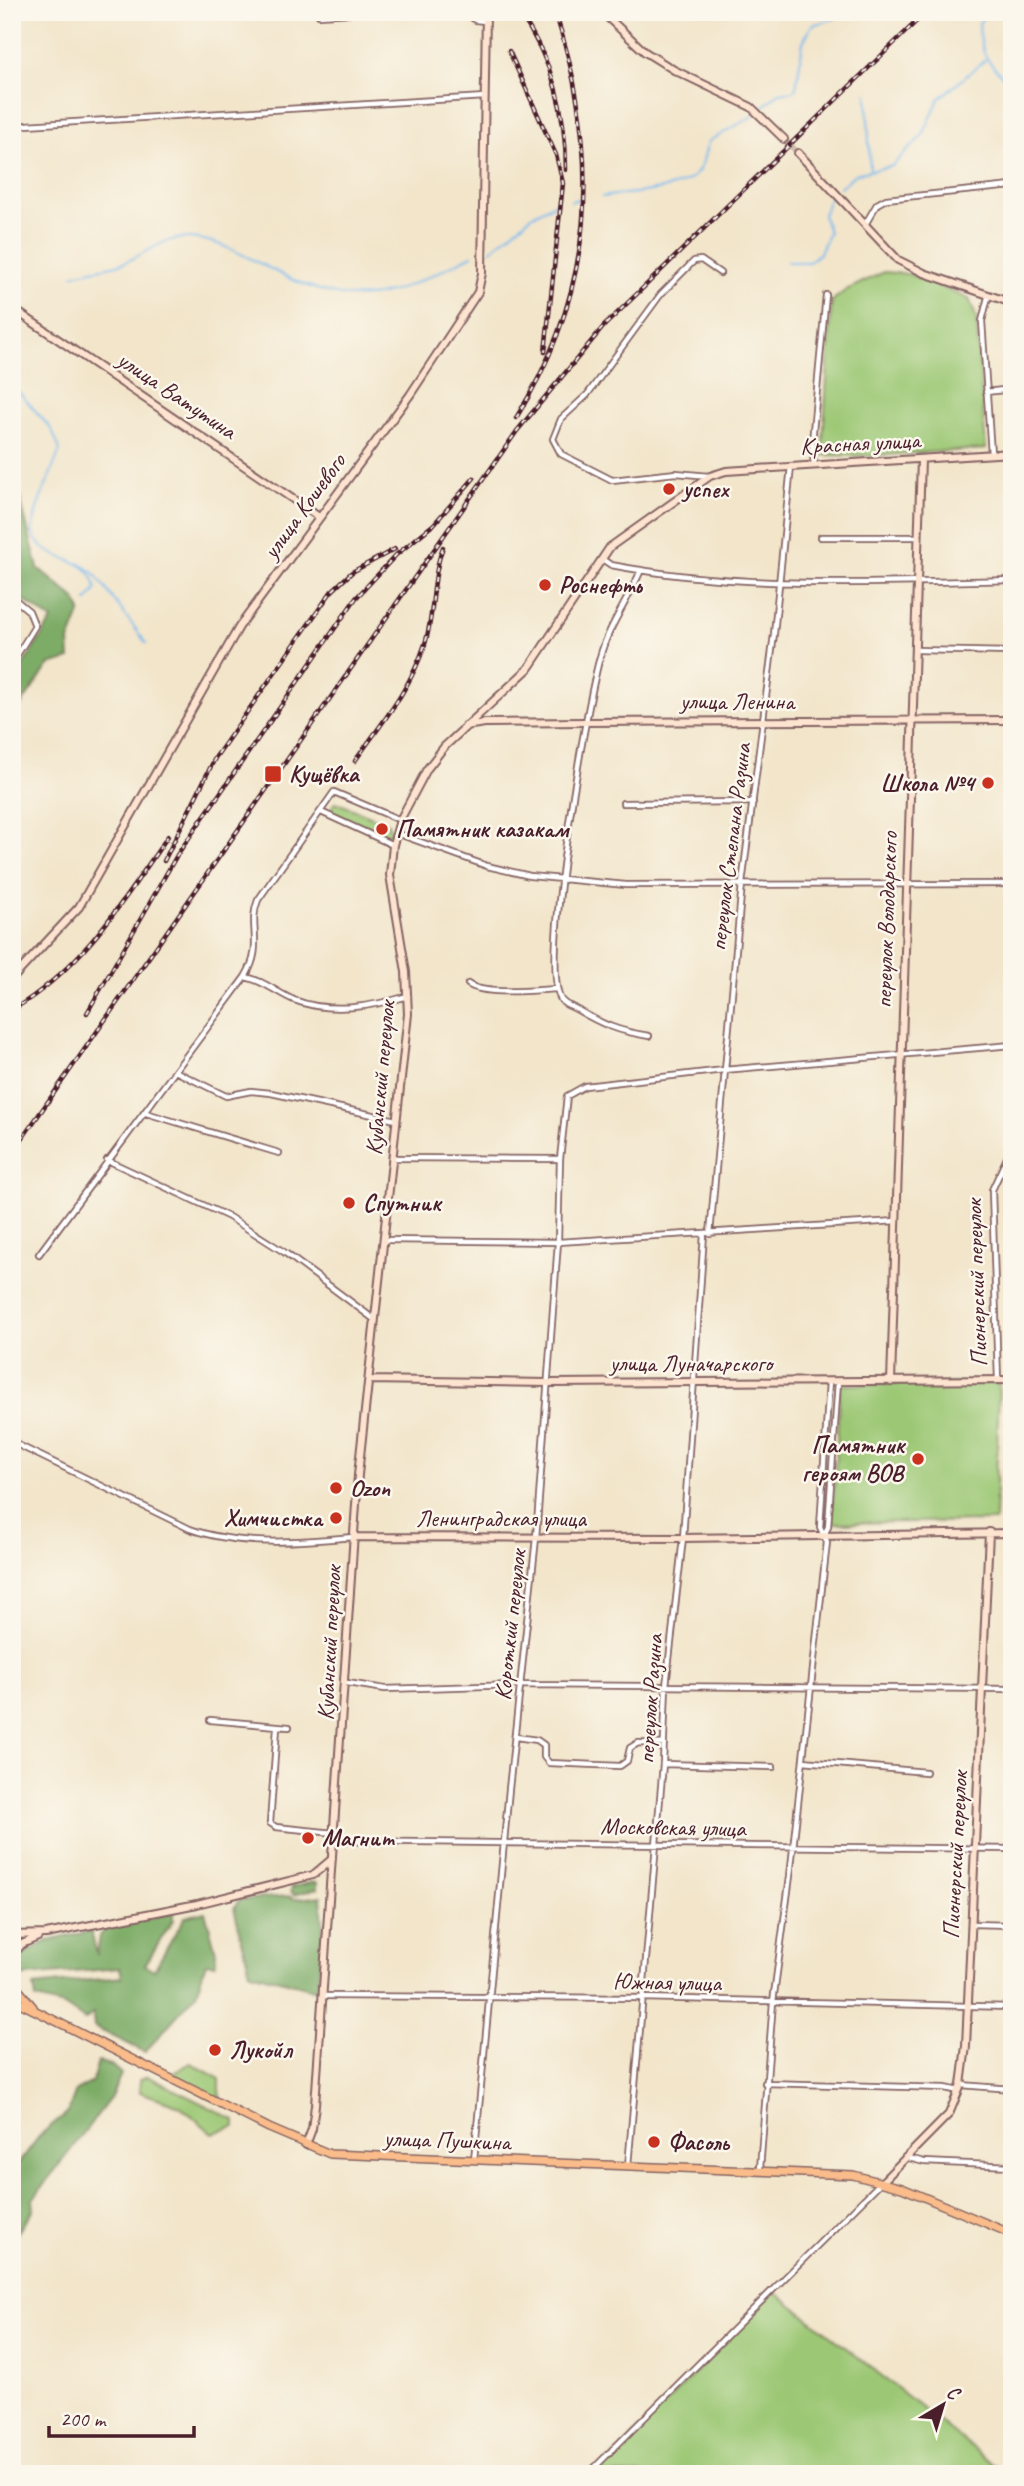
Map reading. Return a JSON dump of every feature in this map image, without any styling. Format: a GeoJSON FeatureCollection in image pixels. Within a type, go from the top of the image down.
{"type":"FeatureCollection","features":[{"type":"Feature","properties":{"kind":"main road","name":"улица Пушкина"},"geometry":{"type":"LineString","coordinates":[[12,1982],[41,2014]]}},
{"type":"Feature","properties":{"kind":"main road","name":"улица Пушкина"},"geometry":{"type":"LineString","coordinates":[[12,1999],[306,2145],[343,2155],[760,2169],[853,2175],[882,2182],[1012,2234]]}},
{"type":"Feature","properties":{"kind":"street"},"geometry":{"type":"LineString","coordinates":[[319,15],[366,12]]}},
{"type":"Feature","properties":{"kind":"street"},"geometry":{"type":"LineString","coordinates":[[465,12],[475,20],[486,21]]}},
{"type":"Feature","properties":{"kind":"street","name":"улица Кошевого"},"geometry":{"type":"LineString","coordinates":[[12,979],[79,907],[216,663],[319,517],[410,395],[478,292],[482,273],[486,12]]}},
{"type":"Feature","properties":{"kind":"street"},"geometry":{"type":"LineString","coordinates":[[603,12],[645,51],[684,75],[751,107],[784,139]]}},
{"type":"Feature","properties":{"kind":"street"},"geometry":{"type":"LineString","coordinates":[[26,125],[485,97]]}},
{"type":"Feature","properties":{"kind":"street"},"geometry":{"type":"LineString","coordinates":[[12,139],[20,128]]}},
{"type":"Feature","properties":{"kind":"street"},"geometry":{"type":"LineString","coordinates":[[798,153],[903,263],[988,297],[1012,303]]}},
{"type":"Feature","properties":{"kind":"street"},"geometry":{"type":"LineString","coordinates":[[866,223],[877,204],[893,197],[1012,186]]}},
{"type":"Feature","properties":{"kind":"street","name":"Красная улица"},"geometry":{"type":"LineString","coordinates":[[720,273],[701,260],[694,261],[661,294],[604,374],[561,419],[554,433],[554,445],[561,454],[612,480],[676,473],[710,476],[750,467],[814,466],[1012,453]]}},
{"type":"Feature","properties":{"kind":"street"},"geometry":{"type":"LineString","coordinates":[[814,466],[812,442],[826,295]]}},
{"type":"Feature","properties":{"kind":"street"},"geometry":{"type":"LineString","coordinates":[[988,297],[982,321],[991,454]]}},
{"type":"Feature","properties":{"kind":"street","name":"улица Ватутина"},"geometry":{"type":"LineString","coordinates":[[14,312],[319,517]]}},
{"type":"Feature","properties":{"kind":"street"},"geometry":{"type":"LineString","coordinates":[[986,391],[1012,389]]}},
{"type":"Feature","properties":{"kind":"street","name":"переулок Володарского"},"geometry":{"type":"LineString","coordinates":[[891,1382],[920,460]]}},
{"type":"Feature","properties":{"kind":"street","name":"переулок Степана Разина"},"geometry":{"type":"LineString","coordinates":[[707,1234],[742,884],[792,466]]}},
{"type":"Feature","properties":{"kind":"street","name":"Красная улица"},"geometry":{"type":"LineString","coordinates":[[626,534],[651,520],[710,476]]}},
{"type":"Feature","properties":{"kind":"street","name":"Кубанский переулок"},"geometry":{"type":"LineString","coordinates":[[306,2145],[313,2124],[346,1683],[354,1538],[408,996],[392,900],[390,875],[393,845],[401,820],[427,769],[462,727],[528,669],[600,558],[626,534]]}},
{"type":"Feature","properties":{"kind":"street"},"geometry":{"type":"LineString","coordinates":[[821,537],[919,537]]}},
{"type":"Feature","properties":{"kind":"street"},"geometry":{"type":"LineString","coordinates":[[600,558],[611,565],[697,578],[918,582],[1012,580]]}},
{"type":"Feature","properties":{"kind":"street"},"geometry":{"type":"LineString","coordinates":[[641,570],[600,655],[585,722],[555,935],[556,989],[566,1005],[599,1024],[649,1037]]}},
{"type":"Feature","properties":{"kind":"street"},"geometry":{"type":"LineString","coordinates":[[12,597],[29,611],[35,626],[12,663]]}},
{"type":"Feature","properties":{"kind":"street"},"geometry":{"type":"LineString","coordinates":[[916,650],[1012,652]]}},
{"type":"Feature","properties":{"kind":"street","name":"улица Ленина"},"geometry":{"type":"LineString","coordinates":[[462,727],[485,723],[1012,720]]}},
{"type":"Feature","properties":{"kind":"street"},"geometry":{"type":"LineString","coordinates":[[39,1254],[245,976],[256,956],[255,908],[258,900],[334,792],[401,820]]}},
{"type":"Feature","properties":{"kind":"street"},"geometry":{"type":"LineString","coordinates":[[623,803],[753,802]]}},
{"type":"Feature","properties":{"kind":"street"},"geometry":{"type":"LineString","coordinates":[[321,812],[393,845]]}},
{"type":"Feature","properties":{"kind":"street"},"geometry":{"type":"LineString","coordinates":[[396,833],[487,866],[563,882],[1012,884]]}},
{"type":"Feature","properties":{"kind":"street"},"geometry":{"type":"LineString","coordinates":[[245,976],[291,999],[321,1007],[363,1006],[408,996]]}},
{"type":"Feature","properties":{"kind":"street"},"geometry":{"type":"LineString","coordinates":[[468,984],[479,989],[499,991],[556,989]]}},
{"type":"Feature","properties":{"kind":"street"},"geometry":{"type":"LineString","coordinates":[[724,1070],[1012,1045]]}},
{"type":"Feature","properties":{"kind":"street","name":"Короткий переулок"},"geometry":{"type":"LineString","coordinates":[[474,2161],[536,1538],[558,1242],[560,1159],[570,1093],[585,1086],[724,1070]]}},
{"type":"Feature","properties":{"kind":"street"},"geometry":{"type":"LineString","coordinates":[[175,1071],[226,1096],[251,1091],[271,1093],[396,1121]]}},
{"type":"Feature","properties":{"kind":"street"},"geometry":{"type":"LineString","coordinates":[[146,1113],[279,1153]]}},
{"type":"Feature","properties":{"kind":"street","name":"Пионерский переулок"},"geometry":{"type":"LineString","coordinates":[[999,1381],[992,1190],[1012,1147]]}},
{"type":"Feature","properties":{"kind":"street"},"geometry":{"type":"LineString","coordinates":[[393,1158],[560,1159]]}},
{"type":"Feature","properties":{"kind":"street"},"geometry":{"type":"LineString","coordinates":[[107,1160],[229,1217],[284,1252],[376,1321]]}},
{"type":"Feature","properties":{"kind":"street"},"geometry":{"type":"LineString","coordinates":[[385,1240],[558,1242],[897,1221]]}},
{"type":"Feature","properties":{"kind":"street","name":"переулок Разина"},"geometry":{"type":"LineString","coordinates":[[628,2166],[663,1764],[666,1686],[683,1538],[707,1234]]}},
{"type":"Feature","properties":{"kind":"street","name":"улица Луначарского"},"geometry":{"type":"LineString","coordinates":[[370,1380],[549,1383],[1012,1380]]}},
{"type":"Feature","properties":{"kind":"street"},"geometry":{"type":"LineString","coordinates":[[760,2169],[773,2002],[827,1542],[820,1527],[829,1381]]}},
{"type":"Feature","properties":{"kind":"street"},"geometry":{"type":"LineString","coordinates":[[824,1535],[828,1527],[838,1381]]}},
{"type":"Feature","properties":{"kind":"street","name":"Ленинградская улица"},"geometry":{"type":"LineString","coordinates":[[12,1442],[190,1529],[215,1538],[237,1541],[354,1538],[683,1538],[1012,1532]]}},
{"type":"Feature","properties":{"kind":"street","name":"Пионерский переулок"},"geometry":{"type":"LineString","coordinates":[[904,2157],[949,2114],[960,2088],[967,2006],[989,1532]]}},
{"type":"Feature","properties":{"kind":"street"},"geometry":{"type":"LineString","coordinates":[[346,1683],[385,1689],[521,1685],[1012,1689]]}},
{"type":"Feature","properties":{"kind":"street","name":"Кубанский переулок"},"geometry":{"type":"LineString","coordinates":[[210,1720],[289,1727]]}},
{"type":"Feature","properties":{"kind":"street","name":"Кубанский переулок"},"geometry":{"type":"LineString","coordinates":[[277,1728],[270,1823],[335,1837]]}},
{"type":"Feature","properties":{"kind":"street"},"geometry":{"type":"LineString","coordinates":[[516,1737],[537,1740],[544,1745],[549,1763],[620,1766],[627,1760],[630,1748],[638,1743],[664,1744]]}},
{"type":"Feature","properties":{"kind":"street"},"geometry":{"type":"LineString","coordinates":[[803,1761],[926,1772]]}},
{"type":"Feature","properties":{"kind":"street"},"geometry":{"type":"LineString","coordinates":[[663,1764],[773,1767]]}},
{"type":"Feature","properties":{"kind":"street","name":"Московская улица"},"geometry":{"type":"LineString","coordinates":[[335,1837],[505,1843],[1012,1849]]}},
{"type":"Feature","properties":{"kind":"street"},"geometry":{"type":"LineString","coordinates":[[12,1935],[46,1934],[197,1904],[313,1875],[332,1859]]}},
{"type":"Feature","properties":{"kind":"street"},"geometry":{"type":"LineString","coordinates":[[971,1924],[1012,1925]]}},
{"type":"Feature","properties":{"kind":"street"},"geometry":{"type":"LineString","coordinates":[[12,1956],[22,1944],[46,1934]]}},
{"type":"Feature","properties":{"kind":"street","name":"Южная улица"},"geometry":{"type":"LineString","coordinates":[[321,1996],[642,1998],[1012,2007]]}},
{"type":"Feature","properties":{"kind":"street"},"geometry":{"type":"LineString","coordinates":[[765,2083],[1012,2089]]}},
{"type":"Feature","properties":{"kind":"street"},"geometry":{"type":"LineString","coordinates":[[589,2474],[904,2157],[924,2162],[1012,2166]]}},
{"type":"Feature","properties":{"kind":"green space"},"geometry":{"type":"Polygon","coordinates":[[[884,272],[909,274],[969,299],[976,317],[986,449],[866,456],[822,455],[832,301],[846,290],[884,272]]]}},
{"type":"Feature","properties":{"kind":"green space"},"geometry":{"type":"Polygon","coordinates":[[[12,468],[38,568],[75,599],[81,611],[69,641],[70,659],[49,665],[12,718],[12,682],[52,620],[12,592],[12,468]]]}},
{"type":"Feature","properties":{"kind":"green space"},"geometry":{"type":"Polygon","coordinates":[[[335,802],[388,823],[391,831],[389,836],[383,837],[333,814],[331,810],[335,802]]]}},
{"type":"Feature","properties":{"kind":"green space"},"geometry":{"type":"Polygon","coordinates":[[[999,1383],[995,1521],[832,1523],[840,1385],[999,1383]]]}},
{"type":"Feature","properties":{"kind":"green space"},"geometry":{"type":"Polygon","coordinates":[[[317,1883],[317,1889],[294,1895],[291,1892],[292,1887],[317,1883]]]}},
{"type":"Feature","properties":{"kind":"green space"},"geometry":{"type":"Polygon","coordinates":[[[288,1896],[295,1899],[321,1896],[323,1927],[317,1990],[250,1972],[234,1908],[239,1900],[288,1896]]]}},
{"type":"Feature","properties":{"kind":"green space"},"geometry":{"type":"Polygon","coordinates":[[[205,1912],[216,1951],[215,1964],[206,1963],[196,1994],[145,2052],[94,2027],[93,2013],[85,2020],[64,2006],[36,1999],[34,1986],[122,1977],[120,1968],[16,1977],[17,1958],[48,1941],[91,1931],[97,1955],[100,1936],[107,1927],[173,1913],[173,1920],[145,1965],[154,1970],[185,1917],[205,1912]]]}},
{"type":"Feature","properties":{"kind":"green space"},"geometry":{"type":"Polygon","coordinates":[[[98,2062],[111,2065],[121,2074],[111,2097],[33,2199],[34,2209],[12,2240],[12,2172],[41,2134],[68,2112],[76,2091],[92,2082],[98,2062]]]}},
{"type":"Feature","properties":{"kind":"green space"},"geometry":{"type":"Polygon","coordinates":[[[191,2063],[220,2079],[220,2099],[217,2102],[170,2075],[191,2063]]]}},
{"type":"Feature","properties":{"kind":"green space"},"geometry":{"type":"Polygon","coordinates":[[[147,2076],[235,2120],[235,2127],[212,2133],[180,2106],[140,2092],[139,2080],[147,2076]]]}},
{"type":"Feature","properties":{"kind":"green space"},"geometry":{"type":"Polygon","coordinates":[[[773,2293],[778,2294],[1006,2474],[604,2474],[600,2471],[773,2293]]]}},
{"type":"Feature","properties":{"kind":"waterway"},"geometry":{"type":"LineString","coordinates":[[764,106],[779,93],[796,88],[803,42],[812,25],[834,19],[841,12]]}},
{"type":"Feature","properties":{"kind":"waterway"},"geometry":{"type":"LineString","coordinates":[[988,12],[979,23],[981,44],[991,64],[1012,85]]}},
{"type":"Feature","properties":{"kind":"waterway"},"geometry":{"type":"LineString","coordinates":[[840,187],[855,174],[892,166],[923,135],[939,99],[985,60]]}},
{"type":"Feature","properties":{"kind":"waterway"},"geometry":{"type":"LineString","coordinates":[[867,93],[870,169]]}},
{"type":"Feature","properties":{"kind":"waterway"},"geometry":{"type":"LineString","coordinates":[[602,197],[663,189],[686,181],[700,168],[709,141],[753,116]]}},
{"type":"Feature","properties":{"kind":"waterway"},"geometry":{"type":"LineString","coordinates":[[787,262],[809,262],[820,253],[829,232],[823,215],[831,195]]}},
{"type":"Feature","properties":{"kind":"waterway"},"geometry":{"type":"LineString","coordinates":[[571,201],[580,199]]}},
{"type":"Feature","properties":{"kind":"waterway"},"geometry":{"type":"LineString","coordinates":[[491,250],[533,215],[557,202]]}},
{"type":"Feature","properties":{"kind":"waterway"},"geometry":{"type":"LineString","coordinates":[[73,275],[120,264],[161,244],[189,238],[228,248],[295,281],[323,291],[347,296],[369,296],[392,292],[415,283],[472,255]]}},
{"type":"Feature","properties":{"kind":"waterway"},"geometry":{"type":"LineString","coordinates":[[12,332],[19,325]]}},
{"type":"Feature","properties":{"kind":"waterway"},"geometry":{"type":"LineString","coordinates":[[12,384],[52,430],[60,450],[37,508],[32,532],[47,551],[86,569],[96,590],[87,601]]}},
{"type":"Feature","properties":{"kind":"waterway"},"geometry":{"type":"LineString","coordinates":[[80,563],[94,573],[146,643]]}},
{"type":"Feature","properties":{"kind":"tunnel"},"geometry":{"type":"LineString","coordinates":[[784,139],[798,153]]}},
{"type":"Feature","properties":{"kind":"railway"},"geometry":{"type":"LineString","coordinates":[[519,12],[541,49],[555,88],[563,128],[566,170]]}},
{"type":"Feature","properties":{"kind":"railway"},"geometry":{"type":"LineString","coordinates":[[516,418],[543,370],[562,321],[576,271],[583,220],[584,169],[580,117],[570,65],[555,12]]}},
{"type":"Feature","properties":{"kind":"railway"},"geometry":{"type":"LineString","coordinates":[[12,1153],[517,431],[604,326],[926,12]]}},
{"type":"Feature","properties":{"kind":"railway"},"geometry":{"type":"LineString","coordinates":[[509,51],[556,155],[563,183],[545,352]]}},
{"type":"Feature","properties":{"kind":"railway"},"geometry":{"type":"LineString","coordinates":[[87,1013],[177,855],[356,598],[396,555],[434,524],[474,478]]}},
{"type":"Feature","properties":{"kind":"railway"},"geometry":{"type":"LineString","coordinates":[[355,761],[394,705],[419,660],[428,632],[443,547]]}},
{"type":"Feature","properties":{"kind":"railway"},"geometry":{"type":"LineString","coordinates":[[164,861],[215,758],[331,592],[352,572],[395,549]]}},
{"type":"Feature","properties":{"kind":"railway"},"geometry":{"type":"LineString","coordinates":[[12,1010],[60,975],[80,954],[117,909],[168,836]]}},
{"type":"Feature","properties":{"kind":"place","name":"успех"},"geometry":{"type":"Point","coordinates":[669,489]}},
{"type":"Feature","properties":{"kind":"place","name":"Роснефть"},"geometry":{"type":"Point","coordinates":[545,585]}},
{"type":"Feature","properties":{"kind":"place","name":"Кущёвка"},"geometry":{"type":"Point","coordinates":[273,774]}},
{"type":"Feature","properties":{"kind":"place","name":"Школа №4"},"geometry":{"type":"Point","coordinates":[988,783]}},
{"type":"Feature","properties":{"kind":"place","name":"Памятник казакам"},"geometry":{"type":"Point","coordinates":[382,829]}},
{"type":"Feature","properties":{"kind":"place","name":"Спутник"},"geometry":{"type":"Point","coordinates":[349,1203]}},
{"type":"Feature","properties":{"kind":"place","name":"Памятник героям ВОВ"},"geometry":{"type":"Point","coordinates":[918,1459]}},
{"type":"Feature","properties":{"kind":"place","name":"Ozon"},"geometry":{"type":"Point","coordinates":[336,1488]}},
{"type":"Feature","properties":{"kind":"place","name":"Химчистка"},"geometry":{"type":"Point","coordinates":[336,1518]}},
{"type":"Feature","properties":{"kind":"place","name":"Магнит"},"geometry":{"type":"Point","coordinates":[308,1838]}},
{"type":"Feature","properties":{"kind":"place","name":"Лукойл"},"geometry":{"type":"Point","coordinates":[215,2050]}},
{"type":"Feature","properties":{"kind":"place","name":"Фасоль"},"geometry":{"type":"Point","coordinates":[654,2142]}}]}
